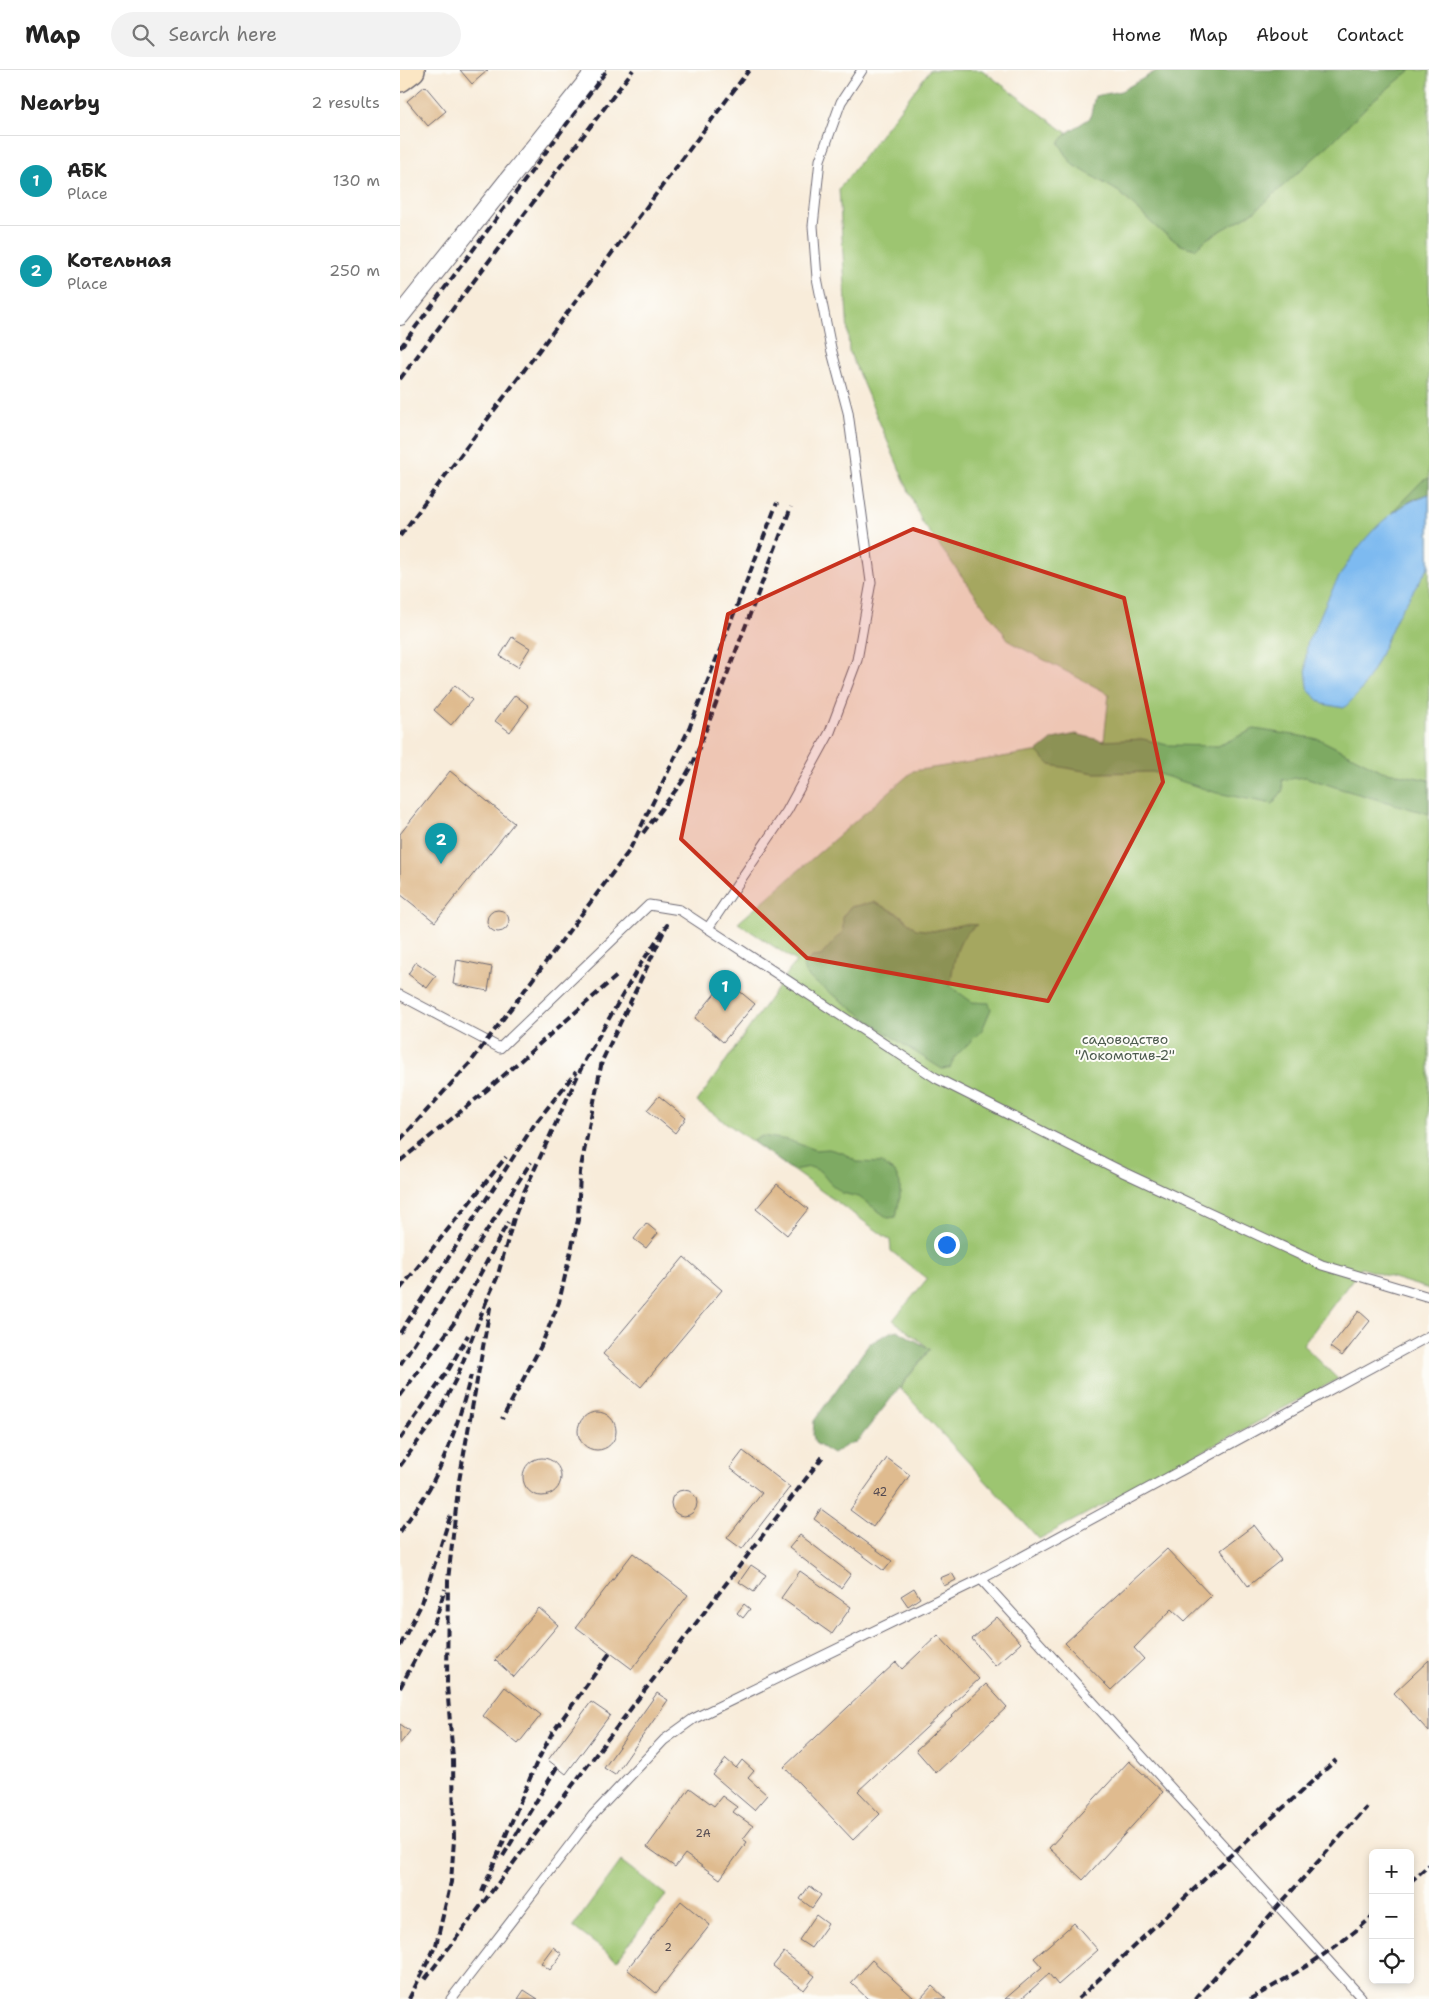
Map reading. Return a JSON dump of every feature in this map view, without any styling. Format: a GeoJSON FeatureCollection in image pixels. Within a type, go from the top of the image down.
{"type":"FeatureCollection","features":[{"type":"Feature","properties":{"kind":"street"},"geometry":{"type":"LineString","coordinates":[[400,79],[412,70]]}},
{"type":"Feature","properties":{"kind":"street"},"geometry":{"type":"LineString","coordinates":[[400,316],[596,70]]}},
{"type":"Feature","properties":{"kind":"lane"},"geometry":{"type":"LineString","coordinates":[[708,928],[787,810],[830,732],[858,660],[871,582],[848,412],[831,348],[817,278],[812,226],[820,160],[841,102],[862,70]]}},
{"type":"Feature","properties":{"kind":"lane"},"geometry":{"type":"LineString","coordinates":[[400,995],[500,1048],[649,905],[680,910],[936,1078],[1125,1173],[1322,1265],[1429,1298]]}},
{"type":"Feature","properties":{"kind":"lane"},"geometry":{"type":"LineString","coordinates":[[451,1999],[593,1815],[664,1740],[693,1719],[981,1580],[1429,1336]]}},
{"type":"Feature","properties":{"kind":"lane"},"geometry":{"type":"LineString","coordinates":[[981,1580],[1362,1996]]}},
{"type":"Feature","properties":{"kind":"highlighted area"},"geometry":{"type":"Polygon","coordinates":[[[913,529],[1124,598],[1163,782],[1048,1001],[807,958],[681,839],[728,614],[913,529]]]}},
{"type":"Feature","properties":{"kind":"green space","name":"садоводство \"Локомотив-2\""},"geometry":{"type":"Polygon","coordinates":[[[930,70],[982,70],[1208,238],[1388,70],[1429,70],[1429,1289],[1361,1268],[1303,1345],[1338,1379],[1039,1539],[900,1388],[930,1349],[893,1320],[927,1279],[891,1251],[890,1240],[697,1102],[796,961],[738,923],[913,771],[1104,741],[1109,694],[1010,642],[922,522],[849,351],[839,189],[930,70]]]}},
{"type":"Feature","properties":{"kind":"green space"},"geometry":{"type":"Polygon","coordinates":[[[1158,70],[1411,70],[1372,101],[1333,141],[1254,212],[1208,238],[1195,249],[1181,245],[1157,228],[1119,192],[1072,164],[1059,143],[1067,133],[1090,118],[1095,96],[1121,91],[1158,70]]]}},
{"type":"Feature","properties":{"kind":"green space"},"geometry":{"type":"Polygon","coordinates":[[[1429,478],[1429,494],[1416,498],[1391,513],[1422,481],[1429,478]]]}},
{"type":"Feature","properties":{"kind":"green space"},"geometry":{"type":"Polygon","coordinates":[[[1254,729],[1319,739],[1382,771],[1429,780],[1429,814],[1305,777],[1282,780],[1283,790],[1273,804],[1217,793],[1153,772],[1095,773],[1050,765],[1037,752],[1053,739],[1076,734],[1104,741],[1143,739],[1167,745],[1218,746],[1254,729]]]}},
{"type":"Feature","properties":{"kind":"green space"},"geometry":{"type":"Polygon","coordinates":[[[874,902],[899,914],[916,929],[933,931],[965,924],[977,925],[970,930],[960,944],[954,960],[950,986],[972,1002],[989,1003],[991,1009],[982,1030],[955,1057],[950,1068],[942,1069],[904,1045],[812,980],[805,973],[803,965],[812,957],[821,956],[843,931],[843,916],[850,907],[874,902]]]}},
{"type":"Feature","properties":{"kind":"green space"},"geometry":{"type":"Polygon","coordinates":[[[762,1136],[788,1140],[815,1150],[829,1149],[843,1153],[857,1162],[882,1163],[895,1173],[900,1183],[900,1197],[896,1217],[888,1218],[859,1197],[842,1193],[820,1171],[810,1167],[792,1170],[752,1141],[762,1136]]]}},
{"type":"Feature","properties":{"kind":"green space"},"geometry":{"type":"Polygon","coordinates":[[[897,1330],[930,1349],[856,1443],[847,1445],[833,1454],[815,1443],[813,1435],[814,1421],[869,1344],[897,1330]]]}},
{"type":"Feature","properties":{"kind":"green space"},"geometry":{"type":"Polygon","coordinates":[[[621,1861],[666,1895],[617,1960],[573,1927],[621,1861]]]}},
{"type":"Feature","properties":{"kind":"water"},"geometry":{"type":"Polygon","coordinates":[[[1429,494],[1429,566],[1397,617],[1375,666],[1360,692],[1344,708],[1323,704],[1309,691],[1306,651],[1309,640],[1335,584],[1346,565],[1374,529],[1409,503],[1429,494]]]}},
{"type":"Feature","properties":{"kind":"building"},"geometry":{"type":"Polygon","coordinates":[[[460,70],[488,70],[472,84],[460,70]]]}},
{"type":"Feature","properties":{"kind":"building"},"geometry":{"type":"Polygon","coordinates":[[[425,86],[446,111],[428,126],[407,101],[425,86]]]}},
{"type":"Feature","properties":{"kind":"building"},"geometry":{"type":"Polygon","coordinates":[[[512,637],[530,648],[518,667],[500,656],[512,637]]]}},
{"type":"Feature","properties":{"kind":"building"},"geometry":{"type":"Polygon","coordinates":[[[455,685],[472,700],[451,725],[434,710],[455,685]]]}},
{"type":"Feature","properties":{"kind":"building"},"geometry":{"type":"Polygon","coordinates":[[[515,695],[529,706],[510,732],[495,721],[515,695]]]}},
{"type":"Feature","properties":{"kind":"building"},"geometry":{"type":"Polygon","coordinates":[[[450,771],[514,823],[435,922],[400,894],[400,834],[450,771]]]}},
{"type":"Feature","properties":{"kind":"building"},"geometry":{"type":"Polygon","coordinates":[[[498,910],[506,913],[509,921],[506,929],[498,932],[490,929],[487,921],[490,913],[498,910]]]}},
{"type":"Feature","properties":{"kind":"building"},"geometry":{"type":"Polygon","coordinates":[[[457,960],[492,967],[488,991],[453,984],[457,960]]]}},
{"type":"Feature","properties":{"kind":"building"},"geometry":{"type":"Polygon","coordinates":[[[416,962],[436,976],[427,988],[408,974],[416,962]]]}},
{"type":"Feature","properties":{"kind":"building"},"geometry":{"type":"Polygon","coordinates":[[[726,980],[755,1004],[723,1042],[695,1018],[726,980]]]}},
{"type":"Feature","properties":{"kind":"building"},"geometry":{"type":"Polygon","coordinates":[[[659,1096],[686,1118],[675,1133],[647,1110],[659,1096]]]}},
{"type":"Feature","properties":{"kind":"building"},"geometry":{"type":"Polygon","coordinates":[[[777,1184],[808,1209],[787,1235],[756,1209],[777,1184]]]}},
{"type":"Feature","properties":{"kind":"building"},"geometry":{"type":"Polygon","coordinates":[[[646,1223],[658,1233],[646,1248],[634,1239],[646,1223]]]}},
{"type":"Feature","properties":{"kind":"building"},"geometry":{"type":"Polygon","coordinates":[[[684,1257],[722,1290],[641,1387],[603,1354],[684,1257]]]}},
{"type":"Feature","properties":{"kind":"building"},"geometry":{"type":"Polygon","coordinates":[[[1359,1311],[1370,1321],[1342,1356],[1330,1347],[1359,1311]]]}},
{"type":"Feature","properties":{"kind":"building"},"geometry":{"type":"Polygon","coordinates":[[[597,1412],[611,1417],[616,1431],[611,1445],[597,1450],[583,1445],[578,1431],[583,1417],[597,1412]]]}},
{"type":"Feature","properties":{"kind":"building"},"geometry":{"type":"Polygon","coordinates":[[[743,1451],[790,1487],[742,1549],[727,1538],[762,1493],[730,1468],[743,1451]]]}},
{"type":"Feature","properties":{"kind":"building"},"geometry":{"type":"Polygon","coordinates":[[[542,1458],[556,1463],[561,1477],[556,1491],[542,1496],[528,1491],[523,1477],[528,1463],[542,1458]]]}},
{"type":"Feature","properties":{"kind":"building"},"geometry":{"type":"Polygon","coordinates":[[[887,1458],[910,1475],[873,1527],[850,1510],[887,1458]]]}},
{"type":"Feature","properties":{"kind":"building"},"geometry":{"type":"Polygon","coordinates":[[[684,1490],[693,1494],[697,1503],[693,1512],[684,1516],[675,1512],[671,1503],[675,1494],[684,1490]]]}},
{"type":"Feature","properties":{"kind":"building"},"geometry":{"type":"Polygon","coordinates":[[[821,1509],[892,1561],[884,1571],[814,1519],[821,1509]]]}},
{"type":"Feature","properties":{"kind":"building"},"geometry":{"type":"Polygon","coordinates":[[[1254,1525],[1281,1560],[1248,1586],[1221,1550],[1254,1525]]]}},
{"type":"Feature","properties":{"kind":"building"},"geometry":{"type":"Polygon","coordinates":[[[800,1535],[851,1574],[841,1588],[789,1548],[800,1535]]]}},
{"type":"Feature","properties":{"kind":"building"},"geometry":{"type":"Polygon","coordinates":[[[1167,1549],[1211,1596],[1185,1621],[1172,1609],[1134,1648],[1144,1659],[1111,1690],[1065,1643],[1167,1549]]]}},
{"type":"Feature","properties":{"kind":"building"},"geometry":{"type":"Polygon","coordinates":[[[633,1553],[688,1595],[632,1669],[576,1627],[633,1553]]]}},
{"type":"Feature","properties":{"kind":"building"},"geometry":{"type":"Polygon","coordinates":[[[751,1565],[766,1575],[754,1592],[739,1582],[751,1565]]]}},
{"type":"Feature","properties":{"kind":"building"},"geometry":{"type":"Polygon","coordinates":[[[800,1571],[851,1607],[832,1634],[781,1598],[800,1571]]]}},
{"type":"Feature","properties":{"kind":"building"},"geometry":{"type":"Polygon","coordinates":[[[952,1573],[956,1580],[944,1586],[940,1578],[952,1573]]]}},
{"type":"Feature","properties":{"kind":"building"},"geometry":{"type":"Polygon","coordinates":[[[914,1588],[920,1598],[908,1606],[901,1596],[914,1588]]]}},
{"type":"Feature","properties":{"kind":"building"},"geometry":{"type":"Polygon","coordinates":[[[744,1604],[750,1609],[743,1618],[737,1613],[744,1604]]]}},
{"type":"Feature","properties":{"kind":"building"},"geometry":{"type":"Polygon","coordinates":[[[539,1608],[558,1625],[514,1677],[495,1660],[539,1608]]]}},
{"type":"Feature","properties":{"kind":"building"},"geometry":{"type":"Polygon","coordinates":[[[997,1617],[1021,1643],[995,1666],[972,1639],[997,1617]]]}},
{"type":"Feature","properties":{"kind":"building"},"geometry":{"type":"Polygon","coordinates":[[[938,1635],[979,1679],[858,1791],[880,1814],[853,1840],[784,1767],[896,1662],[902,1669],[938,1635]]]}},
{"type":"Feature","properties":{"kind":"building"},"geometry":{"type":"Polygon","coordinates":[[[1429,1660],[1429,1732],[1394,1693],[1429,1660]]]}},
{"type":"Feature","properties":{"kind":"building"},"geometry":{"type":"Polygon","coordinates":[[[986,1684],[1007,1707],[936,1773],[916,1750],[986,1684]]]}},
{"type":"Feature","properties":{"kind":"building"},"geometry":{"type":"Polygon","coordinates":[[[505,1687],[541,1715],[518,1744],[483,1716],[505,1687]]]}},
{"type":"Feature","properties":{"kind":"building"},"geometry":{"type":"Polygon","coordinates":[[[657,1693],[668,1700],[615,1775],[604,1768],[657,1693]]]}},
{"type":"Feature","properties":{"kind":"building"},"geometry":{"type":"Polygon","coordinates":[[[591,1702],[610,1715],[566,1774],[548,1760],[591,1702]]]}},
{"type":"Feature","properties":{"kind":"building"},"geometry":{"type":"Polygon","coordinates":[[[400,1724],[410,1731],[400,1744],[400,1724]]]}},
{"type":"Feature","properties":{"kind":"building"},"geometry":{"type":"Polygon","coordinates":[[[726,1759],[736,1768],[742,1760],[754,1771],[748,1778],[767,1795],[754,1810],[713,1775],[726,1759]]]}},
{"type":"Feature","properties":{"kind":"building"},"geometry":{"type":"Polygon","coordinates":[[[1129,1761],[1163,1792],[1083,1880],[1049,1848],[1129,1761]]]}},
{"type":"Feature","properties":{"kind":"building"},"geometry":{"type":"Polygon","coordinates":[[[690,1788],[714,1806],[722,1796],[737,1807],[733,1812],[753,1826],[743,1839],[747,1842],[720,1879],[685,1854],[675,1867],[647,1847],[690,1788]]]}},
{"type":"Feature","properties":{"kind":"building"},"geometry":{"type":"Polygon","coordinates":[[[809,1886],[821,1895],[812,1908],[800,1899],[809,1886]]]}},
{"type":"Feature","properties":{"kind":"building"},"geometry":{"type":"Polygon","coordinates":[[[681,1901],[710,1925],[656,1993],[627,1969],[681,1901]]]}},
{"type":"Feature","properties":{"kind":"building"},"geometry":{"type":"Polygon","coordinates":[[[816,1915],[828,1924],[811,1948],[799,1940],[816,1915]]]}},
{"type":"Feature","properties":{"kind":"building"},"geometry":{"type":"Polygon","coordinates":[[[1074,1923],[1098,1950],[1058,1985],[1049,1974],[1021,1999],[1005,1999],[1042,1967],[1034,1958],[1074,1923]]]}},
{"type":"Feature","properties":{"kind":"building"},"geometry":{"type":"Polygon","coordinates":[[[553,1947],[562,1954],[550,1970],[541,1963],[553,1947]]]}},
{"type":"Feature","properties":{"kind":"building"},"geometry":{"type":"Polygon","coordinates":[[[784,1952],[815,1976],[804,1990],[773,1966],[784,1952]]]}},
{"type":"Feature","properties":{"kind":"building"},"geometry":{"type":"Polygon","coordinates":[[[872,1960],[915,1999],[868,1999],[851,1983],[872,1960]]]}},
{"type":"Feature","properties":{"kind":"building"},"geometry":{"type":"Polygon","coordinates":[[[932,1986],[946,1999],[920,1999],[932,1986]]]}},
{"type":"Feature","properties":{"kind":"building"},"geometry":{"type":"Polygon","coordinates":[[[524,1990],[538,1999],[518,1999],[524,1990]]]}},
{"type":"Feature","properties":{"kind":"railway"},"geometry":{"type":"LineString","coordinates":[[400,348],[607,70]]}},
{"type":"Feature","properties":{"kind":"railway"},"geometry":{"type":"LineString","coordinates":[[400,379],[633,70]]}},
{"type":"Feature","properties":{"kind":"railway"},"geometry":{"type":"LineString","coordinates":[[400,536],[749,70]]}},
{"type":"Feature","properties":{"kind":"railway"},"geometry":{"type":"LineString","coordinates":[[400,1140],[470,1063],[629,851],[689,729],[777,503]]}},
{"type":"Feature","properties":{"kind":"railway"},"geometry":{"type":"LineString","coordinates":[[643,833],[682,782],[694,761],[791,507]]}},
{"type":"Feature","properties":{"kind":"railway"},"geometry":{"type":"LineString","coordinates":[[409,1999],[436,1945],[451,1882],[454,1840],[453,1758],[447,1686],[448,1580],[459,1481],[490,1308],[485,1304],[497,1278],[514,1218],[524,1192],[585,1060],[640,965],[667,925],[602,1061],[580,1172],[578,1220],[559,1302],[541,1346],[502,1419]]}},
{"type":"Feature","properties":{"kind":"railway"},"geometry":{"type":"LineString","coordinates":[[400,1161],[487,1090],[619,974]]}},
{"type":"Feature","properties":{"kind":"railway"},"geometry":{"type":"LineString","coordinates":[[400,1333],[534,1125],[576,1072]]}},
{"type":"Feature","properties":{"kind":"railway"},"geometry":{"type":"LineString","coordinates":[[400,1289],[506,1157]]}},
{"type":"Feature","properties":{"kind":"railway"},"geometry":{"type":"LineString","coordinates":[[400,1365],[531,1162]]}},
{"type":"Feature","properties":{"kind":"railway"},"geometry":{"type":"LineString","coordinates":[[400,1396],[454,1323],[508,1222]]}},
{"type":"Feature","properties":{"kind":"railway"},"geometry":{"type":"LineString","coordinates":[[400,1466],[438,1414],[457,1377],[486,1302]]}},
{"type":"Feature","properties":{"kind":"railway"},"geometry":{"type":"LineString","coordinates":[[400,1439],[449,1369],[468,1335]]}},
{"type":"Feature","properties":{"kind":"railway"},"geometry":{"type":"LineString","coordinates":[[400,1532],[427,1493],[437,1474],[459,1418],[471,1375]]}},
{"type":"Feature","properties":{"kind":"railway"},"geometry":{"type":"LineString","coordinates":[[425,1979],[824,1455]]}},
{"type":"Feature","properties":{"kind":"railway"},"geometry":{"type":"LineString","coordinates":[[400,1646],[422,1603],[451,1514]]}},
{"type":"Feature","properties":{"kind":"railway"},"geometry":{"type":"LineString","coordinates":[[400,1688],[435,1621],[445,1589]]}},
{"type":"Feature","properties":{"kind":"railway"},"geometry":{"type":"LineString","coordinates":[[482,1892],[536,1764],[552,1733],[610,1653]]}},
{"type":"Feature","properties":{"kind":"railway"},"geometry":{"type":"LineString","coordinates":[[1078,1999],[1211,1873],[1336,1760]]}},
{"type":"Feature","properties":{"kind":"railway"},"geometry":{"type":"LineString","coordinates":[[503,1856],[557,1767]]}},
{"type":"Feature","properties":{"kind":"railway"},"geometry":{"type":"LineString","coordinates":[[1195,1999],[1367,1807]]}},
{"type":"Feature","properties":{"kind":"railway"},"geometry":{"type":"LineString","coordinates":[[1414,1878],[1429,1865]]}},
{"type":"Feature","properties":{"kind":"railway"},"geometry":{"type":"LineString","coordinates":[[1250,1999],[1314,1961],[1369,1919]]}},
{"type":"Feature","properties":{"kind":"place","name":"Котельная"},"geometry":{"type":"Point","coordinates":[441,864]}},
{"type":"Feature","properties":{"kind":"place","name":"АБК"},"geometry":{"type":"Point","coordinates":[725,1011]}}]}
